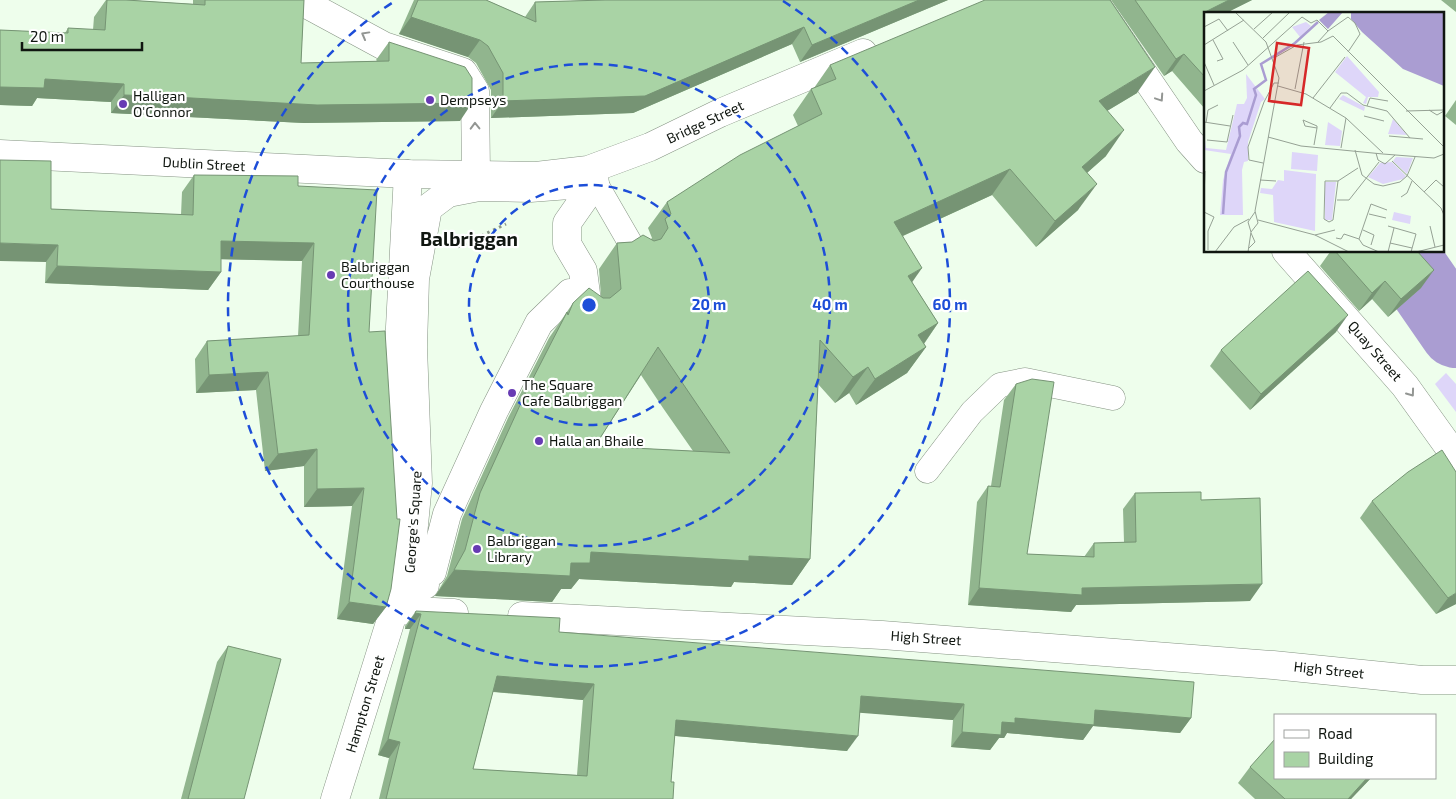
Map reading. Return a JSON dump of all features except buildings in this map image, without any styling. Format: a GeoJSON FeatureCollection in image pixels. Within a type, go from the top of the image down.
{"type":"FeatureCollection","features":[{"type":"Feature","properties":{"kind":"street"},"geometry":{"type":"LineString","coordinates":[[299,0],[384,46],[463,72],[475,91],[476,174]]}},
{"type":"Feature","properties":{"kind":"street"},"geometry":{"type":"LineString","coordinates":[[1093,0],[1189,141],[1204,158]]}},
{"type":"Feature","properties":{"kind":"street","name":"Bridge Street"},"geometry":{"type":"LineString","coordinates":[[408,174],[592,177],[720,114],[890,42]]}},
{"type":"Feature","properties":{"kind":"street","name":"Dublin Street"},"geometry":{"type":"LineString","coordinates":[[0,154],[408,174]]}},
{"type":"Feature","properties":{"kind":"street","name":"George's Square"},"geometry":{"type":"LineString","coordinates":[[394,610],[404,534],[405,482],[399,346],[408,174]]}},
{"type":"Feature","properties":{"kind":"street","name":"George's Square"},"geometry":{"type":"LineString","coordinates":[[592,177],[567,223],[567,244],[583,271],[588,309],[570,293],[539,324],[494,410],[447,514],[432,572],[424,577],[425,585],[408,588],[418,483],[413,347],[416,266],[428,208],[448,193],[479,187],[530,188],[592,177]]}},
{"type":"Feature","properties":{"kind":"street","name":"Quay Street"},"geometry":{"type":"LineString","coordinates":[[1287,252],[1406,386],[1456,457]]}},
{"type":"Feature","properties":{"kind":"street","name":"High Street"},"geometry":{"type":"LineString","coordinates":[[394,610],[882,635],[1263,664],[1422,680],[1456,680]]}},
{"type":"Feature","properties":{"kind":"street","name":"Hampton Street"},"geometry":{"type":"LineString","coordinates":[[335,799],[394,610]]}},
{"type":"Feature","properties":{"kind":"lane"},"geometry":{"type":"LineString","coordinates":[[592,177],[636,253]]}},
{"type":"Feature","properties":{"kind":"lane"},"geometry":{"type":"LineString","coordinates":[[927,471],[972,412],[1000,385],[1025,380],[1113,398]]}},
{"type":"Feature","properties":{"kind":"path"},"geometry":{"type":"LineString","coordinates":[[416,266],[515,220]]}},
{"type":"Feature","properties":{"kind":"shaded area"},"geometry":{"type":"Polygon","coordinates":[[[1446,373],[1456,384],[1456,412],[1435,384],[1446,373]]]}},
{"type":"Feature","properties":{"kind":"waterway"},"geometry":{"type":"LineString","coordinates":[[1401,252],[1456,332]]}},
{"type":"Feature","properties":{"kind":"place","name":"Dempseys"},"geometry":{"type":"Point","coordinates":[430,100]}},
{"type":"Feature","properties":{"kind":"place","name":"Halligan O'Connor"},"geometry":{"type":"Point","coordinates":[123,104]}},
{"type":"Feature","properties":{"kind":"place","name":"Balbriggan Courthouse"},"geometry":{"type":"Point","coordinates":[331,275]}},
{"type":"Feature","properties":{"kind":"place","name":"The Square Cafe Balbriggan"},"geometry":{"type":"Point","coordinates":[512,393]}},
{"type":"Feature","properties":{"kind":"place","name":"Halla an Bhaile"},"geometry":{"type":"Point","coordinates":[539,441]}},
{"type":"Feature","properties":{"kind":"place","name":"Balbriggan Library"},"geometry":{"type":"Point","coordinates":[477,549]}},
{"type":"Feature","properties":{"kind":"district","name":"Balbriggan"},"geometry":{"type":"Point","coordinates":[469,239]}}]}
